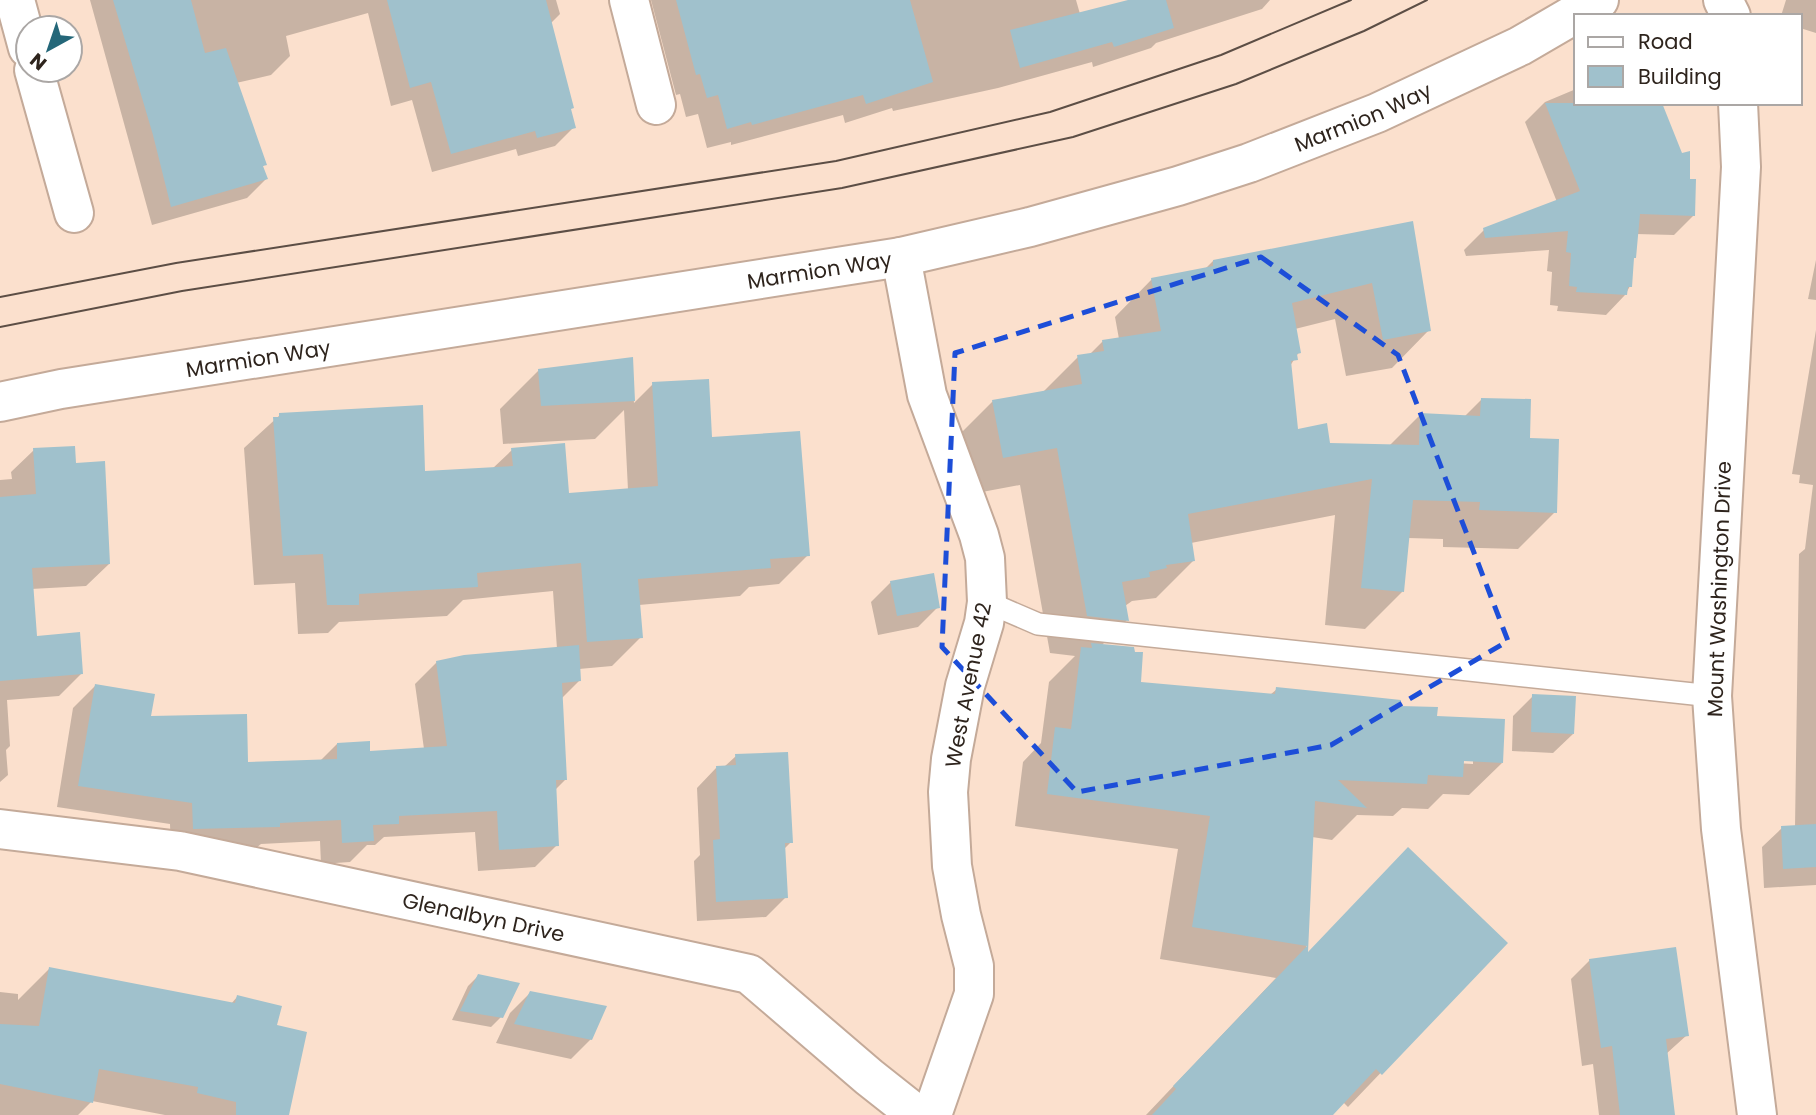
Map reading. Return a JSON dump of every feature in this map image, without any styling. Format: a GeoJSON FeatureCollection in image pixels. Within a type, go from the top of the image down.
{"type":"FeatureCollection","features":[{"type":"Feature","properties":{"kind":"street"},"geometry":{"type":"LineString","coordinates":[[629,0],[656,105]]}},
{"type":"Feature","properties":{"kind":"street","name":"Marmion Way"},"geometry":{"type":"LineString","coordinates":[[1575,14],[1599,0]]}},
{"type":"Feature","properties":{"kind":"street","name":"Marmion Way"},"geometry":{"type":"LineString","coordinates":[[0,402],[75,386],[901,257],[1054,220],[1178,186],[1249,163],[1377,113],[1520,46],[1574,15]]}},
{"type":"Feature","properties":{"kind":"street"},"geometry":{"type":"LineString","coordinates":[[38,84],[74,213]]}},
{"type":"Feature","properties":{"kind":"street","name":"Mount Washington Drive"},"geometry":{"type":"LineString","coordinates":[[1738,105],[1741,167],[1712,696],[1721,829],[1757,1115]]}},
{"type":"Feature","properties":{"kind":"street","name":"West Avenue 42"},"geometry":{"type":"LineString","coordinates":[[901,257],[927,396],[979,535],[985,558],[988,602],[965,686],[951,759],[948,792],[952,866],[974,965],[974,994],[932,1115]]}},
{"type":"Feature","properties":{"kind":"street","name":"Glenalbyn Drive"},"geometry":{"type":"LineString","coordinates":[[0,830],[180,852],[749,974],[917,1115]]}},
{"type":"Feature","properties":{"kind":"lane"},"geometry":{"type":"LineString","coordinates":[[988,602],[1038,624],[1712,696]]}},
{"type":"Feature","properties":{"kind":"highlighted area"},"geometry":{"type":"Polygon","coordinates":[[[1261,257],[1398,355],[1508,641],[1331,745],[1077,792],[942,647],[955,353],[1261,257]]]}},
{"type":"Feature","properties":{"kind":"building"},"geometry":{"type":"Polygon","coordinates":[[[113,0],[191,0],[205,53],[226,48],[267,165],[263,166],[268,179],[171,207],[113,0]]]}},
{"type":"Feature","properties":{"kind":"building"},"geometry":{"type":"Polygon","coordinates":[[[387,0],[546,0],[574,108],[571,109],[576,128],[537,138],[535,131],[451,154],[431,82],[410,88],[387,0]]]}},
{"type":"Feature","properties":{"kind":"building"},"geometry":{"type":"Polygon","coordinates":[[[676,0],[910,0],[933,82],[866,104],[863,95],[752,125],[751,122],[727,129],[718,95],[707,98],[700,74],[696,75],[676,0]]]}},
{"type":"Feature","properties":{"kind":"building"},"geometry":{"type":"Polygon","coordinates":[[[1128,0],[1166,0],[1174,28],[1114,47],[1112,42],[1020,68],[1010,30],[1128,0]]]}},
{"type":"Feature","properties":{"kind":"building"},"geometry":{"type":"Polygon","coordinates":[[[1545,103],[1663,105],[1682,153],[1690,151],[1690,179],[1696,179],[1695,216],[1640,214],[1632,287],[1628,287],[1627,295],[1576,292],[1577,287],[1569,286],[1571,253],[1566,252],[1568,231],[1485,238],[1483,228],[1580,191],[1545,103]]]}},
{"type":"Feature","properties":{"kind":"building"},"geometry":{"type":"Polygon","coordinates":[[[1413,221],[1431,331],[1383,340],[1372,283],[1292,303],[1301,353],[1297,354],[1298,360],[1291,361],[1298,429],[1327,423],[1330,443],[1419,445],[1420,413],[1480,416],[1481,398],[1531,399],[1530,438],[1559,439],[1557,513],[1479,510],[1480,502],[1413,500],[1404,592],[1361,588],[1372,479],[1188,514],[1195,561],[1166,565],[1167,568],[1149,572],[1150,577],[1122,582],[1129,621],[1087,616],[1057,448],[1003,458],[992,400],[1082,384],[1077,355],[1104,351],[1102,340],[1161,331],[1151,278],[1213,266],[1213,260],[1413,221]]]}},
{"type":"Feature","properties":{"kind":"building"},"geometry":{"type":"Polygon","coordinates":[[[633,357],[635,401],[541,406],[538,369],[633,357]]]}},
{"type":"Feature","properties":{"kind":"building"},"geometry":{"type":"Polygon","coordinates":[[[709,379],[712,437],[800,431],[810,556],[770,559],[771,568],[638,579],[643,638],[587,642],[581,563],[477,573],[478,587],[359,594],[359,605],[327,605],[323,554],[283,556],[273,417],[279,417],[279,413],[423,405],[425,471],[513,466],[511,448],[565,443],[569,493],[658,486],[652,382],[709,379]]]}},
{"type":"Feature","properties":{"kind":"building"},"geometry":{"type":"Polygon","coordinates":[[[75,446],[76,463],[105,461],[110,564],[32,568],[37,636],[80,632],[83,674],[0,681],[0,497],[36,494],[33,448],[75,446]]]}},
{"type":"Feature","properties":{"kind":"building"},"geometry":{"type":"Polygon","coordinates":[[[934,573],[940,608],[897,616],[890,581],[934,573]]]}},
{"type":"Feature","properties":{"kind":"building"},"geometry":{"type":"Polygon","coordinates":[[[1091,643],[1134,647],[1135,652],[1143,652],[1141,682],[1275,694],[1276,687],[1401,700],[1400,706],[1438,707],[1437,716],[1505,719],[1503,763],[1464,761],[1463,777],[1428,775],[1427,784],[1338,780],[1367,808],[1315,801],[1308,952],[1408,847],[1508,943],[1382,1075],[1376,1069],[1333,1115],[1152,1115],[1176,1089],[1173,1086],[1307,946],[1192,927],[1210,816],[1047,794],[1055,727],[1071,729],[1081,647],[1092,648],[1091,643]]]}},
{"type":"Feature","properties":{"kind":"building"},"geometry":{"type":"Polygon","coordinates":[[[579,645],[581,681],[562,683],[567,780],[556,780],[559,846],[499,850],[497,811],[399,816],[399,824],[373,825],[374,841],[342,843],[341,820],[280,823],[280,827],[193,829],[192,803],[78,786],[95,684],[155,694],[151,716],[247,714],[248,762],[337,759],[337,743],[370,741],[370,751],[447,746],[436,661],[464,655],[579,645]]]}},
{"type":"Feature","properties":{"kind":"building"},"geometry":{"type":"Polygon","coordinates":[[[1532,694],[1576,696],[1574,734],[1531,732],[1532,694]]]}},
{"type":"Feature","properties":{"kind":"building"},"geometry":{"type":"Polygon","coordinates":[[[788,752],[793,843],[785,843],[788,898],[716,902],[713,840],[720,839],[716,766],[736,765],[735,754],[788,752]]]}},
{"type":"Feature","properties":{"kind":"building"},"geometry":{"type":"Polygon","coordinates":[[[1816,824],[1816,867],[1783,869],[1781,826],[1816,824]]]}},
{"type":"Feature","properties":{"kind":"building"},"geometry":{"type":"Polygon","coordinates":[[[1676,947],[1689,1036],[1666,1039],[1675,1115],[1620,1115],[1612,1046],[1601,1048],[1589,959],[1676,947]]]}},
{"type":"Feature","properties":{"kind":"building"},"geometry":{"type":"Polygon","coordinates":[[[49,967],[235,1003],[237,995],[282,1006],[277,1025],[307,1032],[289,1115],[236,1115],[236,1102],[197,1093],[198,1087],[99,1069],[93,1103],[0,1084],[0,1024],[39,1026],[49,967]]]}},
{"type":"Feature","properties":{"kind":"building"},"geometry":{"type":"Polygon","coordinates":[[[478,974],[520,983],[503,1018],[460,1011],[478,974]]]}},
{"type":"Feature","properties":{"kind":"building"},"geometry":{"type":"Polygon","coordinates":[[[530,991],[607,1006],[592,1040],[514,1024],[530,991]]]}},
{"type":"Feature","properties":{"kind":"tram line"},"geometry":{"type":"LineString","coordinates":[[0,297],[176,263],[836,161],[1050,112],[1221,55],[1351,0]]}},
{"type":"Feature","properties":{"kind":"tram line"},"geometry":{"type":"LineString","coordinates":[[0,327],[182,291],[842,188],[1073,137],[1236,84],[1364,31],[1427,0]]}}]}
